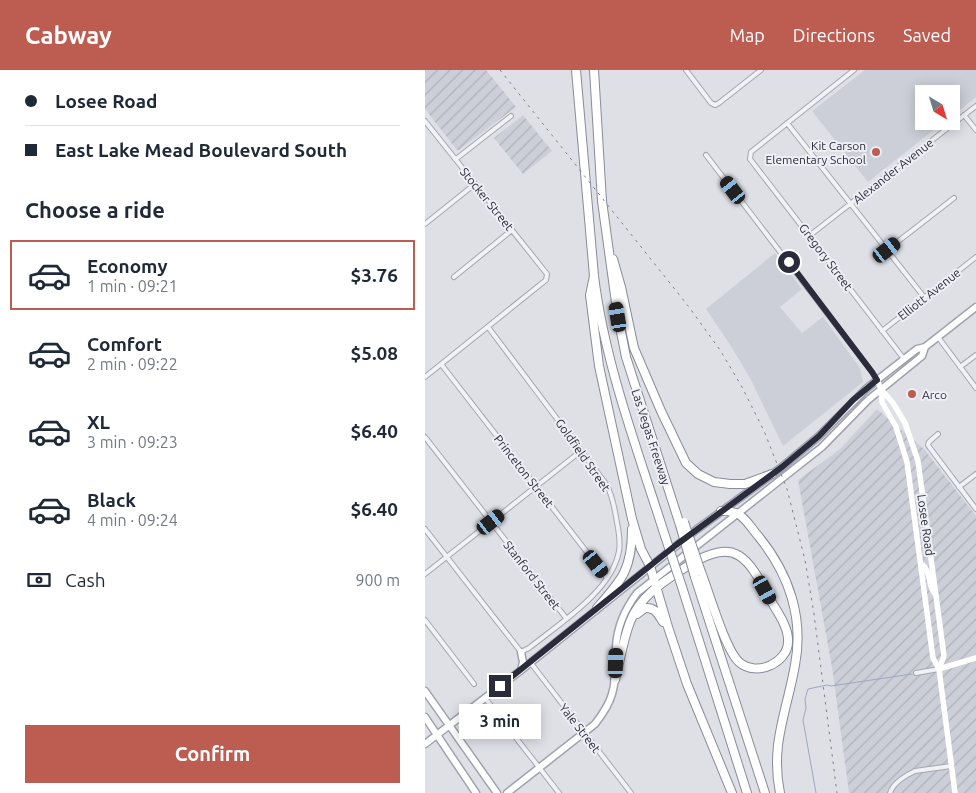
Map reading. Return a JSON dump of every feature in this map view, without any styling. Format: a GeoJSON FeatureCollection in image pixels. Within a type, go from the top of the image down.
{"type":"FeatureCollection","features":[{"type":"Feature","properties":{"kind":"highway","name":"Las Vegas Freeway"},"geometry":{"type":"LineString","coordinates":[[576,70],[598,307],[615,377],[747,793]]}},
{"type":"Feature","properties":{"kind":"highway","name":"Las Vegas Freeway"},"geometry":{"type":"LineString","coordinates":[[594,70],[604,226],[626,357],[677,516],[682,524],[698,574],[765,793]]}},
{"type":"Feature","properties":{"kind":"highway"},"geometry":{"type":"LineString","coordinates":[[604,226],[621,287],[634,348],[686,463],[698,474],[714,482],[745,484],[772,474]]}},
{"type":"Feature","properties":{"kind":"highway"},"geometry":{"type":"LineString","coordinates":[[594,276],[589,295],[599,366],[632,519],[641,550],[650,566],[687,684],[732,793]]}},
{"type":"Feature","properties":{"kind":"highway"},"geometry":{"type":"LineString","coordinates":[[721,511],[738,513],[767,547],[779,565],[791,594],[796,614],[797,642],[795,664],[777,741],[780,793]]}},
{"type":"Feature","properties":{"kind":"highway"},"geometry":{"type":"LineString","coordinates":[[597,608],[617,585],[627,569],[632,547],[632,519]]}},
{"type":"Feature","properties":{"kind":"highway"},"geometry":{"type":"LineString","coordinates":[[615,680],[630,621],[655,583],[664,581],[711,553],[737,554],[752,566],[786,628],[789,642],[787,650],[772,665],[761,669],[745,666],[733,655],[698,574]]}},
{"type":"Feature","properties":{"kind":"highway"},"geometry":{"type":"LineString","coordinates":[[628,631],[635,617],[645,608],[656,610],[668,627]]}},
{"type":"Feature","properties":{"kind":"main road"},"geometry":{"type":"LineString","coordinates":[[425,744],[676,545],[772,474],[819,436],[853,400],[877,380],[917,349],[925,347],[976,307]]}},
{"type":"Feature","properties":{"kind":"main road"},"geometry":{"type":"LineString","coordinates":[[507,793],[595,724],[603,713],[612,694],[615,680],[616,645],[621,621],[633,599],[644,587],[655,583],[681,558],[830,440],[881,389],[922,356],[925,347]]}},
{"type":"Feature","properties":{"kind":"main road","name":"Losee Road"},"geometry":{"type":"LineString","coordinates":[[877,380],[881,389],[882,402],[896,427],[907,462],[933,658],[939,669],[955,793]]}},
{"type":"Feature","properties":{"kind":"main road","name":"Losee Road"},"geometry":{"type":"LineString","coordinates":[[881,389],[888,395],[905,423],[916,455],[944,656],[939,669]]}},
{"type":"Feature","properties":{"kind":"main road"},"geometry":{"type":"LineString","coordinates":[[921,565],[927,569],[931,591],[936,595]]}},
{"type":"Feature","properties":{"kind":"main road"},"geometry":{"type":"LineString","coordinates":[[520,670],[523,662],[521,652]]}},
{"type":"Feature","properties":{"kind":"main road"},"geometry":{"type":"LineString","coordinates":[[939,669],[976,658]]}},
{"type":"Feature","properties":{"kind":"main road"},"geometry":{"type":"LineString","coordinates":[[425,691],[497,793]]}},
{"type":"Feature","properties":{"kind":"main road"},"geometry":{"type":"LineString","coordinates":[[425,717],[476,793]]}},
{"type":"Feature","properties":{"kind":"street"},"geometry":{"type":"LineString","coordinates":[[686,70],[711,103],[715,105],[761,70]]}},
{"type":"Feature","properties":{"kind":"street"},"geometry":{"type":"LineString","coordinates":[[854,70],[787,122],[925,297]]}},
{"type":"Feature","properties":{"kind":"street","name":"Alexander Avenue"},"geometry":{"type":"LineString","coordinates":[[809,236],[976,106]]}},
{"type":"Feature","properties":{"kind":"street"},"geometry":{"type":"LineString","coordinates":[[964,115],[976,130]]}},
{"type":"Feature","properties":{"kind":"street"},"geometry":{"type":"LineString","coordinates":[[456,159],[511,116]]}},
{"type":"Feature","properties":{"kind":"street","name":"Stocker Street"},"geometry":{"type":"LineString","coordinates":[[425,122],[548,277],[488,327]]}},
{"type":"Feature","properties":{"kind":"street","name":"Gregory Street"},"geometry":{"type":"LineString","coordinates":[[787,122],[751,152],[749,155],[750,159],[904,359]]}},
{"type":"Feature","properties":{"kind":"street","name":"Losee Road"},"geometry":{"type":"LineString","coordinates":[[706,154],[877,380]]}},
{"type":"Feature","properties":{"kind":"street"},"geometry":{"type":"LineString","coordinates":[[425,224],[475,184]]}},
{"type":"Feature","properties":{"kind":"street"},"geometry":{"type":"LineString","coordinates":[[887,250],[954,198]]}},
{"type":"Feature","properties":{"kind":"street"},"geometry":{"type":"LineString","coordinates":[[453,277],[512,230]]}},
{"type":"Feature","properties":{"kind":"street","name":"Elliott Avenue"},"geometry":{"type":"LineString","coordinates":[[882,331],[976,257]]}},
{"type":"Feature","properties":{"kind":"street"},"geometry":{"type":"LineString","coordinates":[[425,377],[488,327]]}},
{"type":"Feature","properties":{"kind":"street","name":"Goldfield Street"},"geometry":{"type":"LineString","coordinates":[[488,327],[606,484],[613,500],[620,536],[619,551],[607,578],[581,606],[529,648],[521,652]]}},
{"type":"Feature","properties":{"kind":"street"},"geometry":{"type":"LineString","coordinates":[[938,337],[976,388]]}},
{"type":"Feature","properties":{"kind":"street"},"geometry":{"type":"LineString","coordinates":[[960,367],[976,355]]}},
{"type":"Feature","properties":{"kind":"street","name":"Princeton Street"},"geometry":{"type":"LineString","coordinates":[[441,364],[607,578]]}},
{"type":"Feature","properties":{"kind":"street"},"geometry":{"type":"LineString","coordinates":[[938,434],[928,445],[976,509]]}},
{"type":"Feature","properties":{"kind":"street","name":"Stanford Street"},"geometry":{"type":"LineString","coordinates":[[425,437],[566,618]]}},
{"type":"Feature","properties":{"kind":"street"},"geometry":{"type":"LineString","coordinates":[[425,574],[581,451]]}},
{"type":"Feature","properties":{"kind":"street"},"geometry":{"type":"LineString","coordinates":[[959,487],[976,474]]}},
{"type":"Feature","properties":{"kind":"street"},"geometry":{"type":"LineString","coordinates":[[425,530],[521,652]]}},
{"type":"Feature","properties":{"kind":"street"},"geometry":{"type":"LineString","coordinates":[[425,620],[474,684]]}},
{"type":"Feature","properties":{"kind":"street","name":"Yale Street"},"geometry":{"type":"LineString","coordinates":[[530,662],[631,793]]}},
{"type":"Feature","properties":{"kind":"street"},"geometry":{"type":"LineString","coordinates":[[916,673],[939,669]]}},
{"type":"Feature","properties":{"kind":"street"},"geometry":{"type":"LineString","coordinates":[[485,698],[559,793]]}},
{"type":"Feature","properties":{"kind":"street"},"geometry":{"type":"LineString","coordinates":[[890,793],[894,785],[915,771],[951,766]]}},
{"type":"Feature","properties":{"kind":"shaded area"},"geometry":{"type":"Polygon","coordinates":[[[425,70],[486,70],[516,107],[457,150],[425,109],[425,70]]]}},
{"type":"Feature","properties":{"kind":"shaded area","name":"Kit Carson Elementary School"},"geometry":{"type":"Polygon","coordinates":[[[865,70],[976,70],[976,97],[960,110],[960,85],[915,85],[915,130],[934,130],[868,182],[812,111],[865,70]]]}},
{"type":"Feature","properties":{"kind":"shaded area"},"geometry":{"type":"Polygon","coordinates":[[[523,115],[552,151],[523,174],[494,138],[523,115]]]}},
{"type":"Feature","properties":{"kind":"shaded area"},"geometry":{"type":"Polygon","coordinates":[[[775,253],[802,289],[780,307],[802,333],[823,317],[860,368],[863,382],[783,446],[750,378],[706,309],[775,253]]]}},
{"type":"Feature","properties":{"kind":"shaded area"},"geometry":{"type":"Polygon","coordinates":[[[877,409],[924,449],[976,516],[976,793],[849,793],[832,667],[798,480],[839,450],[877,409]]]}},
{"type":"Feature","properties":{"kind":"waterway"},"geometry":{"type":"LineString","coordinates":[[816,793],[803,720],[808,689],[912,674]]}},
{"type":"Feature","properties":{"kind":"railway"},"geometry":{"type":"LineString","coordinates":[[500,70],[689,307],[720,350],[742,387],[764,431],[787,489],[805,560],[814,614],[837,793]]}},
{"type":"Feature","properties":{"kind":"place","name":"Kit Carson Elementary School"},"geometry":{"type":"Point","coordinates":[876,152]}},
{"type":"Feature","properties":{"kind":"place","name":"Arco"},"geometry":{"type":"Point","coordinates":[912,394]}},
{"type":"Feature","properties":{"kind":"route"},"geometry":{"type":"LineString","coordinates":[[500,686],[676,545],[782,467],[819,436],[853,400],[877,380],[789,262]]}}]}
